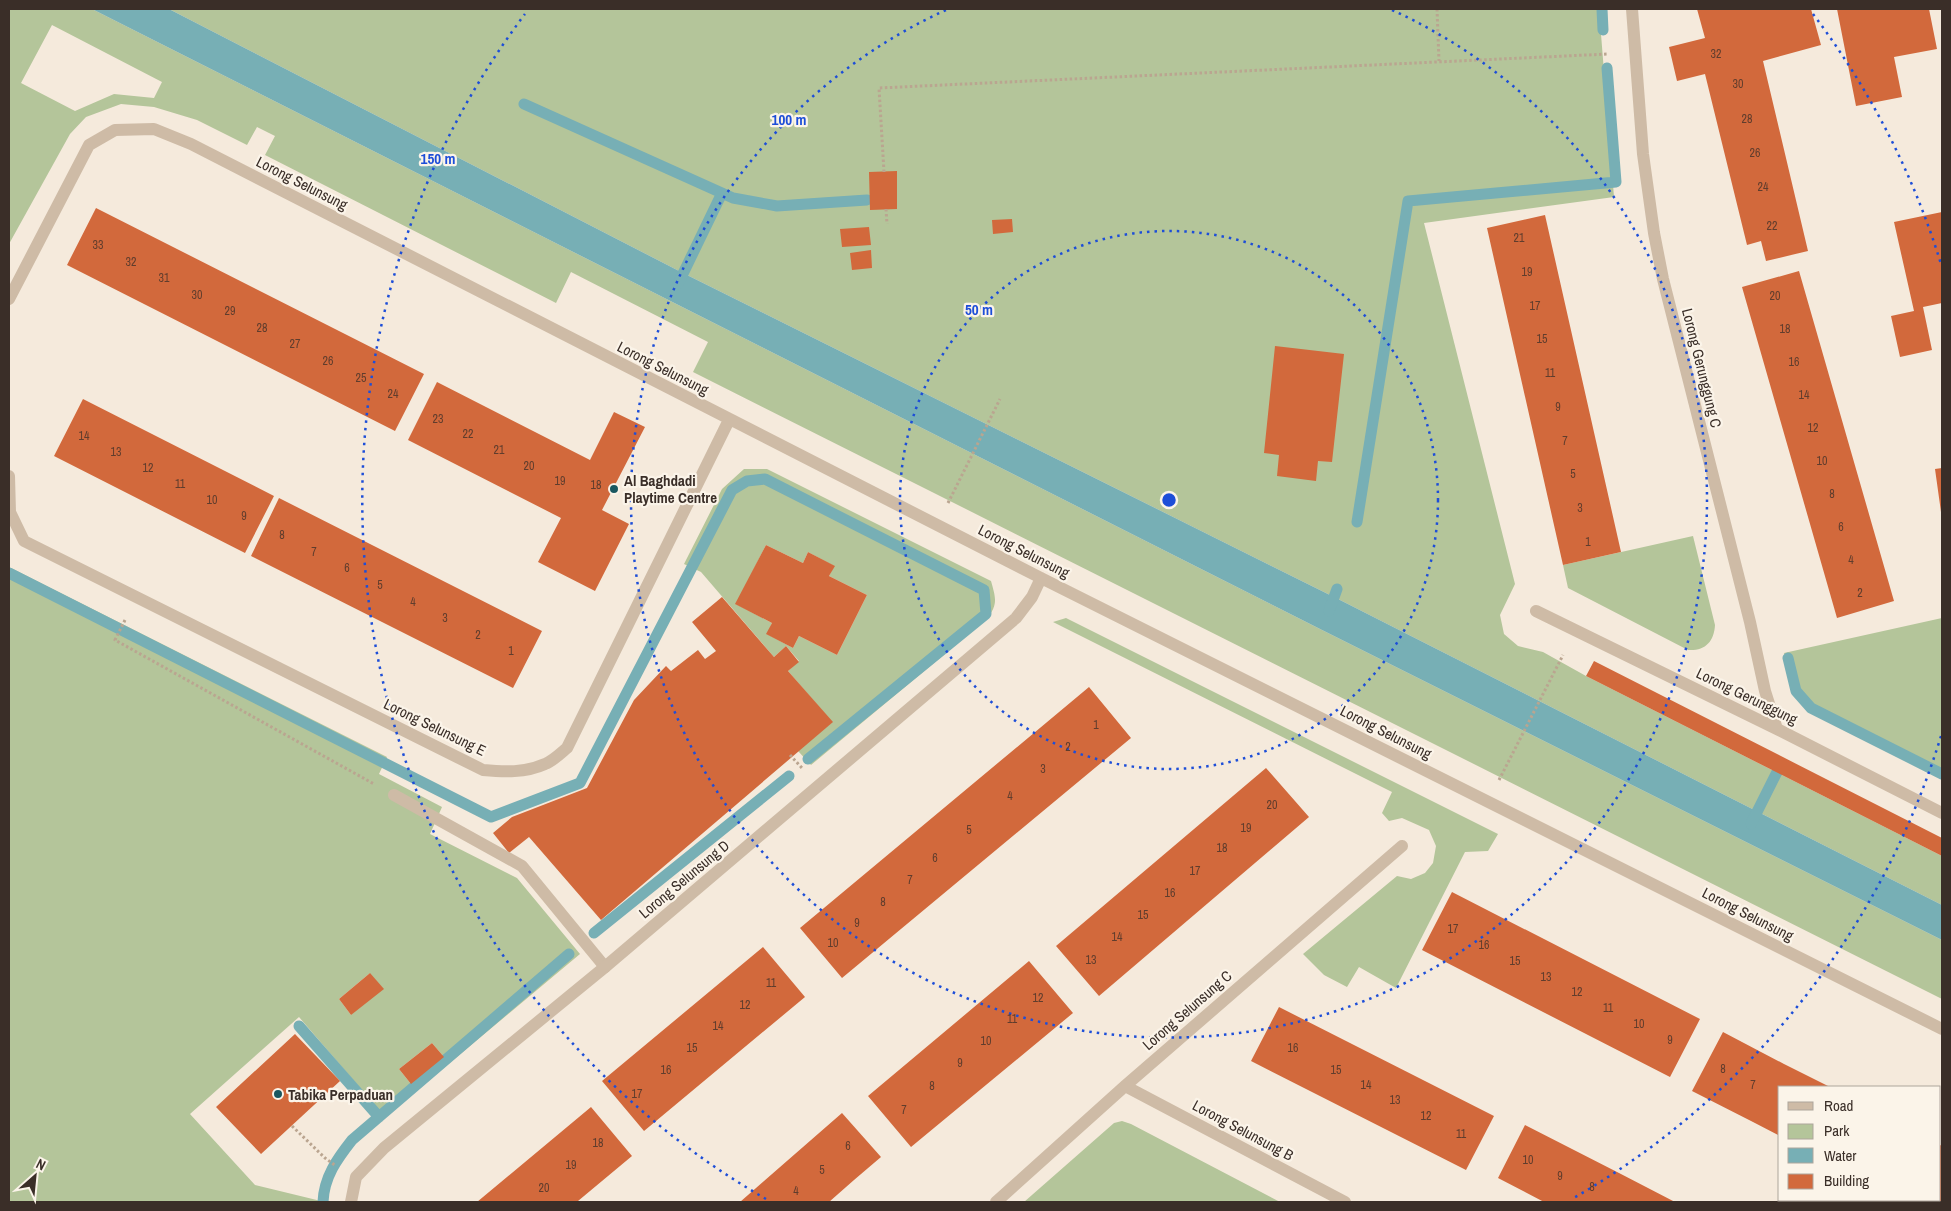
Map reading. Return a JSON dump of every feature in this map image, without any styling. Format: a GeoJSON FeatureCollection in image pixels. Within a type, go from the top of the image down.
{"type":"FeatureCollection","features":[{"type":"Feature","properties":{"kind":"street","name":"Lorong Gerunggung C"},"geometry":{"type":"LineString","coordinates":[[1632,9],[1643,154],[1654,233],[1663,279],[1750,622],[1765,691],[1777,729]]}},
{"type":"Feature","properties":{"kind":"street","name":"Lorong Selunsung"},"geometry":{"type":"LineString","coordinates":[[9,299],[89,145],[115,130],[154,129],[191,144],[729,420],[1942,1029]]}},
{"type":"Feature","properties":{"kind":"street","name":"Lorong Selunsung E"},"geometry":{"type":"LineString","coordinates":[[9,476],[10,512],[24,541],[483,770],[507,773],[546,764],[567,748],[729,420]]}},
{"type":"Feature","properties":{"kind":"street","name":"Lorong Selunsung D"},"geometry":{"type":"LineString","coordinates":[[351,1202],[356,1177],[384,1148],[605,967],[1016,618],[1032,597],[1042,578]]}},
{"type":"Feature","properties":{"kind":"street","name":"Lorong Gerunggung"},"geometry":{"type":"LineString","coordinates":[[1536,611],[1777,729],[1942,813]]}},
{"type":"Feature","properties":{"kind":"street"},"geometry":{"type":"LineString","coordinates":[[394,795],[522,866],[605,967]]}},
{"type":"Feature","properties":{"kind":"street","name":"Lorong Selunsung C"},"geometry":{"type":"LineString","coordinates":[[996,1202],[1125,1086],[1402,846]]}},
{"type":"Feature","properties":{"kind":"street","name":"Lorong Selunsung B"},"geometry":{"type":"LineString","coordinates":[[1125,1086],[1345,1202]]}},
{"type":"Feature","properties":{"kind":"path"},"geometry":{"type":"LineString","coordinates":[[1437,9],[1439,61]]}},
{"type":"Feature","properties":{"kind":"path"},"geometry":{"type":"LineString","coordinates":[[884,172],[879,88],[1608,54]]}},
{"type":"Feature","properties":{"kind":"path"},"geometry":{"type":"LineString","coordinates":[[886,209],[887,224]]}},
{"type":"Feature","properties":{"kind":"path"},"geometry":{"type":"LineString","coordinates":[[947,506],[1000,399]]}},
{"type":"Feature","properties":{"kind":"path"},"geometry":{"type":"LineString","coordinates":[[127,617],[115,640],[394,795]]}},
{"type":"Feature","properties":{"kind":"path"},"geometry":{"type":"LineString","coordinates":[[1499,781],[1563,654]]}},
{"type":"Feature","properties":{"kind":"path"},"geometry":{"type":"LineString","coordinates":[[790,755],[808,774]]}},
{"type":"Feature","properties":{"kind":"path"},"geometry":{"type":"LineString","coordinates":[[292,1126],[325,1158]]}},
{"type":"Feature","properties":{"kind":"green space"},"geometry":{"type":"Polygon","coordinates":[[[9,9],[92,9],[1322,630],[1942,940],[1942,999],[693,372],[708,342],[571,272],[556,303],[265,155],[275,136],[257,127],[247,145],[197,120],[154,107],[121,104],[86,117],[70,134],[9,244],[9,9]],[[52,25],[21,83],[75,111],[114,94],[154,98],[162,82],[52,25]]]}},
{"type":"Feature","properties":{"kind":"green space"},"geometry":{"type":"Polygon","coordinates":[[[169,9],[1599,9],[1614,197],[1424,223],[1515,584],[1500,615],[1504,634],[1518,646],[1543,652],[1586,676],[1942,856],[1942,905],[1340,600],[683,273],[169,9]]]}},
{"type":"Feature","properties":{"kind":"green space"},"geometry":{"type":"Polygon","coordinates":[[[744,469],[767,469],[991,581],[995,597],[993,609],[987,619],[811,765],[798,751],[832,722],[788,671],[799,661],[786,646],[774,657],[701,572],[684,564],[722,489],[744,469]],[[766,545],[736,604],[772,623],[767,634],[793,648],[799,636],[837,655],[867,595],[829,576],[834,566],[808,552],[803,563],[766,545]]]}},
{"type":"Feature","properties":{"kind":"green space"},"geometry":{"type":"Polygon","coordinates":[[[1693,536],[1715,625],[1713,636],[1704,647],[1688,650],[1568,588],[1563,565],[1693,536]]]}},
{"type":"Feature","properties":{"kind":"green space"},"geometry":{"type":"Polygon","coordinates":[[[9,567],[387,757],[379,774],[442,807],[430,834],[517,878],[580,954],[385,1117],[299,1017],[190,1114],[255,1185],[325,1202],[9,1202],[9,567]],[[370,973],[339,999],[351,1015],[370,973]],[[432,1043],[399,1069],[411,1084],[444,1057],[432,1043]]]}},
{"type":"Feature","properties":{"kind":"green space"},"geometry":{"type":"Polygon","coordinates":[[[1066,618],[1498,834],[1488,851],[1465,852],[1396,988],[1359,967],[1347,987],[1324,975],[1303,954],[1397,876],[1411,879],[1425,873],[1433,863],[1436,846],[1429,830],[1402,818],[1389,821],[1382,813],[1392,792],[1053,622],[1066,618]]]}},
{"type":"Feature","properties":{"kind":"green space"},"geometry":{"type":"Polygon","coordinates":[[[1942,618],[1942,776],[1808,709],[1803,703],[1793,682],[1784,653],[1942,618]]]}},
{"type":"Feature","properties":{"kind":"green space"},"geometry":{"type":"Polygon","coordinates":[[[1122,1121],[1280,1202],[1024,1202],[1114,1123],[1122,1121]]]}},
{"type":"Feature","properties":{"kind":"water"},"geometry":{"type":"Polygon","coordinates":[[[92,9],[169,9],[683,273],[1340,600],[1942,905],[1942,940],[1322,630],[92,9]]]}},
{"type":"Feature","properties":{"kind":"building"},"geometry":{"type":"Polygon","coordinates":[[[1697,9],[1811,9],[1821,45],[1763,61],[1808,251],[1766,261],[1761,241],[1747,245],[1705,74],[1677,81],[1669,47],[1705,38],[1697,9]]]}},
{"type":"Feature","properties":{"kind":"building"},"geometry":{"type":"Polygon","coordinates":[[[1837,9],[1929,9],[1937,49],[1894,57],[1902,97],[1856,106],[1837,9]]]}},
{"type":"Feature","properties":{"kind":"building"},"geometry":{"type":"Polygon","coordinates":[[[897,171],[897,209],[870,210],[869,172],[897,171]]]}},
{"type":"Feature","properties":{"kind":"building"},"geometry":{"type":"Polygon","coordinates":[[[96,208],[424,374],[395,431],[67,265],[96,208]]]}},
{"type":"Feature","properties":{"kind":"building"},"geometry":{"type":"Polygon","coordinates":[[[1942,212],[1942,303],[1923,307],[1932,350],[1900,357],[1891,316],[1914,311],[1894,222],[1942,212]]]}},
{"type":"Feature","properties":{"kind":"building"},"geometry":{"type":"Polygon","coordinates":[[[1545,215],[1621,552],[1563,565],[1487,228],[1545,215]]]}},
{"type":"Feature","properties":{"kind":"building"},"geometry":{"type":"Polygon","coordinates":[[[1012,219],[1013,232],[993,234],[992,220],[1012,219]]]}},
{"type":"Feature","properties":{"kind":"building"},"geometry":{"type":"Polygon","coordinates":[[[869,227],[871,245],[842,247],[840,229],[869,227]]]}},
{"type":"Feature","properties":{"kind":"building"},"geometry":{"type":"Polygon","coordinates":[[[871,250],[872,268],[852,270],[850,253],[871,250]]]}},
{"type":"Feature","properties":{"kind":"building"},"geometry":{"type":"Polygon","coordinates":[[[1799,271],[1894,601],[1837,618],[1742,287],[1799,271]]]}},
{"type":"Feature","properties":{"kind":"building"},"geometry":{"type":"Polygon","coordinates":[[[1275,346],[1344,354],[1332,462],[1318,461],[1316,481],[1277,476],[1279,455],[1264,453],[1275,346]]]}},
{"type":"Feature","properties":{"kind":"building"},"geometry":{"type":"Polygon","coordinates":[[[437,382],[590,460],[614,412],[645,427],[602,510],[629,524],[595,591],[538,562],[561,518],[408,440],[437,382]]]}},
{"type":"Feature","properties":{"kind":"building"},"geometry":{"type":"Polygon","coordinates":[[[83,399],[274,496],[245,553],[54,456],[83,399]]]}},
{"type":"Feature","properties":{"kind":"building"},"geometry":{"type":"Polygon","coordinates":[[[1942,468],[1942,512],[1941,512],[1935,469],[1942,468]]]}},
{"type":"Feature","properties":{"kind":"building"},"geometry":{"type":"Polygon","coordinates":[[[279,498],[542,631],[513,688],[251,556],[279,498]]]}},
{"type":"Feature","properties":{"kind":"building"},"geometry":{"type":"Polygon","coordinates":[[[766,545],[803,563],[808,552],[835,566],[829,576],[867,595],[837,655],[799,636],[793,648],[766,634],[772,623],[735,604],[766,545]]]}},
{"type":"Feature","properties":{"kind":"building"},"geometry":{"type":"Polygon","coordinates":[[[722,597],[774,657],[786,646],[799,662],[788,671],[833,722],[601,920],[529,837],[509,853],[493,833],[512,817],[587,788],[634,700],[666,666],[671,671],[698,650],[705,659],[716,651],[692,622],[722,597]]]}},
{"type":"Feature","properties":{"kind":"building"},"geometry":{"type":"Polygon","coordinates":[[[1594,661],[1942,838],[1942,856],[1586,676],[1594,661]]]}},
{"type":"Feature","properties":{"kind":"building"},"geometry":{"type":"Polygon","coordinates":[[[1089,687],[1131,738],[842,978],[800,928],[1089,687]]]}},
{"type":"Feature","properties":{"kind":"building"},"geometry":{"type":"Polygon","coordinates":[[[1266,768],[1309,817],[1099,996],[1056,946],[1266,768]]]}},
{"type":"Feature","properties":{"kind":"building"},"geometry":{"type":"Polygon","coordinates":[[[1452,892],[1700,1019],[1670,1077],[1422,950],[1452,892]]]}},
{"type":"Feature","properties":{"kind":"building"},"geometry":{"type":"Polygon","coordinates":[[[763,947],[805,997],[644,1131],[602,1081],[763,947]]]}},
{"type":"Feature","properties":{"kind":"building"},"geometry":{"type":"Polygon","coordinates":[[[1029,961],[1073,1013],[911,1147],[868,1096],[1029,961]]]}},
{"type":"Feature","properties":{"kind":"building"},"geometry":{"type":"Polygon","coordinates":[[[370,973],[384,989],[351,1015],[339,999],[370,973]]]}},
{"type":"Feature","properties":{"kind":"building"},"geometry":{"type":"Polygon","coordinates":[[[1279,1007],[1494,1116],[1466,1170],[1251,1061],[1279,1007]]]}},
{"type":"Feature","properties":{"kind":"building"},"geometry":{"type":"Polygon","coordinates":[[[1723,1032],[1828,1086],[1778,1086],[1778,1135],[1692,1091],[1723,1032]]]}},
{"type":"Feature","properties":{"kind":"building","name":"Tabika Perpaduan"},"geometry":{"type":"Polygon","coordinates":[[[295,1034],[340,1081],[261,1154],[216,1107],[295,1034]]]}},
{"type":"Feature","properties":{"kind":"building"},"geometry":{"type":"Polygon","coordinates":[[[432,1043],[444,1057],[411,1084],[399,1069],[432,1043]]]}},
{"type":"Feature","properties":{"kind":"building"},"geometry":{"type":"Polygon","coordinates":[[[591,1107],[632,1156],[578,1201],[477,1202],[591,1107]]]}},
{"type":"Feature","properties":{"kind":"building"},"geometry":{"type":"Polygon","coordinates":[[[842,1113],[881,1157],[829,1202],[740,1202],[842,1113]]]}},
{"type":"Feature","properties":{"kind":"building"},"geometry":{"type":"Polygon","coordinates":[[[1525,1125],[1675,1202],[1544,1202],[1498,1178],[1525,1125]]]}},
{"type":"Feature","properties":{"kind":"building"},"geometry":{"type":"Polygon","coordinates":[[[1942,1146],[1942,1202],[1905,1201],[1941,1201],[1942,1146]]]}},
{"type":"Feature","properties":{"kind":"waterway"},"geometry":{"type":"LineString","coordinates":[[1602,9],[1603,30]]}},
{"type":"Feature","properties":{"kind":"waterway"},"geometry":{"type":"LineString","coordinates":[[1357,522],[1408,201],[1616,182],[1607,68]]}},
{"type":"Feature","properties":{"kind":"waterway"},"geometry":{"type":"LineString","coordinates":[[524,104],[733,198],[777,206],[867,200]]}},
{"type":"Feature","properties":{"kind":"waterway"},"geometry":{"type":"LineString","coordinates":[[678,284],[722,193]]}},
{"type":"Feature","properties":{"kind":"waterway"},"geometry":{"type":"LineString","coordinates":[[9,573],[491,817],[580,783],[732,490],[747,481],[765,479],[984,590],[986,614],[808,759]]}},
{"type":"Feature","properties":{"kind":"waterway"},"geometry":{"type":"LineString","coordinates":[[1329,611],[1337,589]]}},
{"type":"Feature","properties":{"kind":"waterway"},"geometry":{"type":"LineString","coordinates":[[1788,658],[1796,691],[1811,708],[1942,774]]}},
{"type":"Feature","properties":{"kind":"waterway"},"geometry":{"type":"LineString","coordinates":[[1751,824],[1777,772]]}},
{"type":"Feature","properties":{"kind":"waterway"},"geometry":{"type":"LineString","coordinates":[[594,933],[789,776]]}},
{"type":"Feature","properties":{"kind":"waterway"},"geometry":{"type":"LineString","coordinates":[[323,1202],[326,1184],[336,1161],[352,1140],[569,954]]}},
{"type":"Feature","properties":{"kind":"waterway"},"geometry":{"type":"LineString","coordinates":[[299,1026],[379,1117]]}},
{"type":"Feature","properties":{"kind":"place","name":"Al Baghdadi Playtime Centre"},"geometry":{"type":"Point","coordinates":[614,489]}},
{"type":"Feature","properties":{"kind":"place","name":"Tabika Perpaduan"},"geometry":{"type":"Point","coordinates":[278,1094]}}]}
